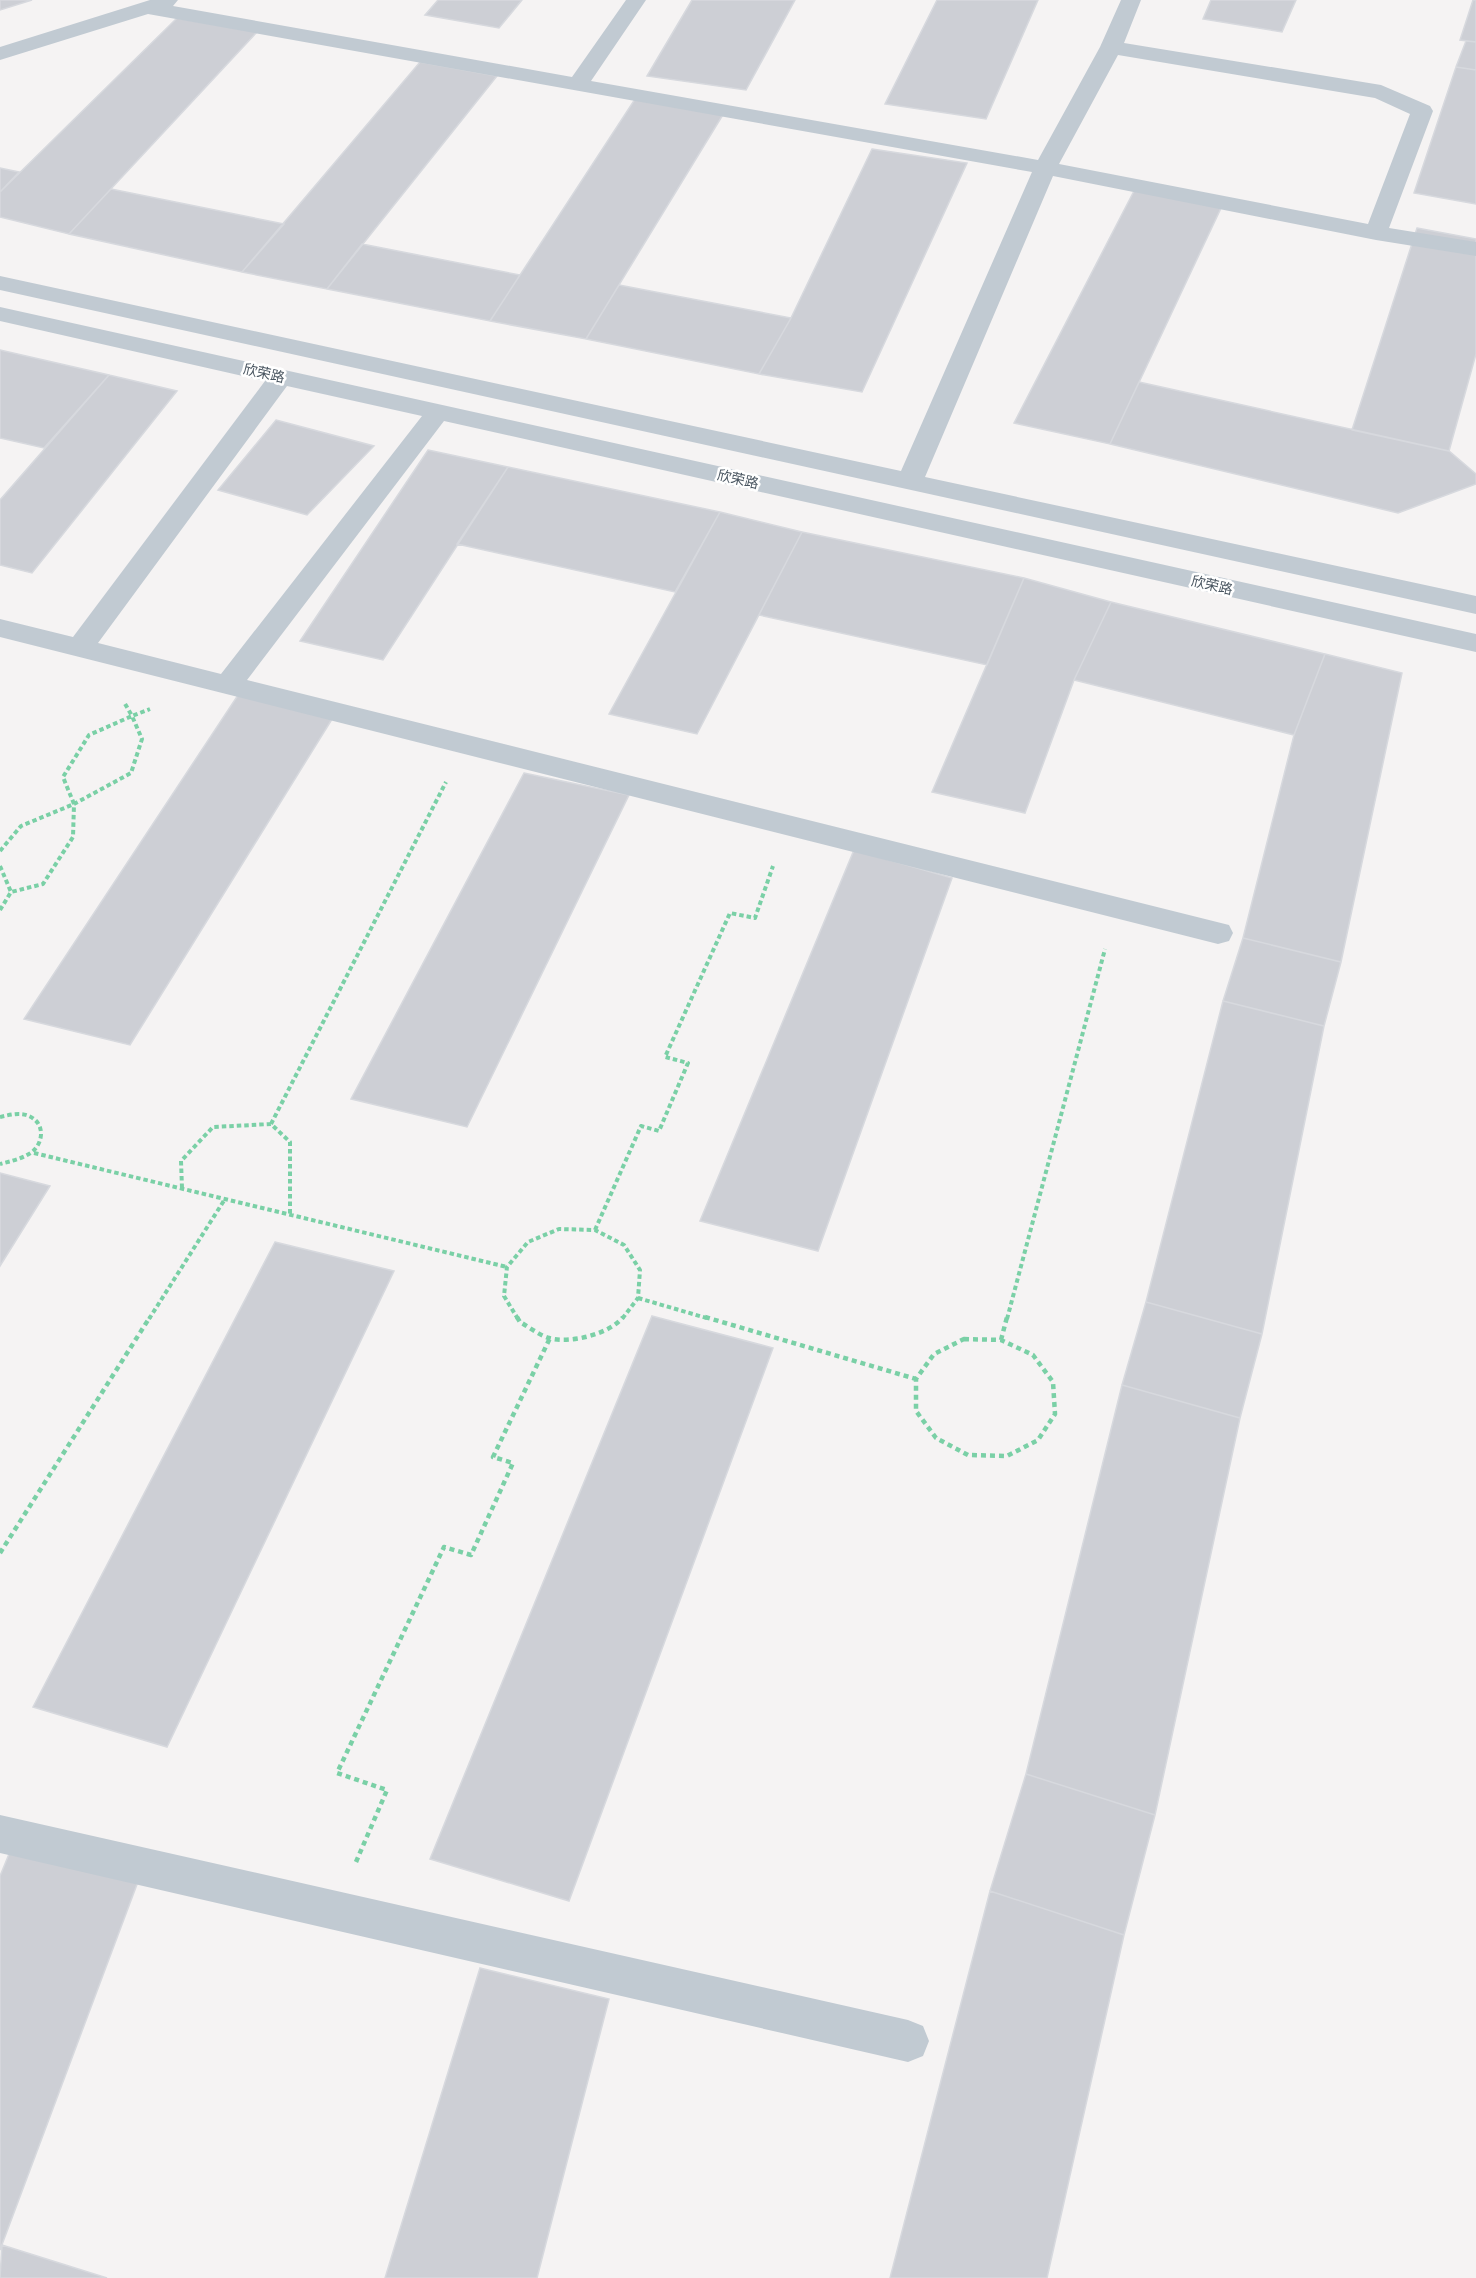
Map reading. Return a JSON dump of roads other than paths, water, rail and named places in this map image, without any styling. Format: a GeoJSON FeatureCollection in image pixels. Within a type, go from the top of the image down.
{"type":"FeatureCollection","features":[{"type":"Feature","properties":{"kind":"street"},"geometry":{"type":"LineString","coordinates":[[0,54],[170,0]]}},
{"type":"Feature","properties":{"kind":"street"},"geometry":{"type":"LineString","coordinates":[[578,84],[636,0]]}},
{"type":"Feature","properties":{"kind":"street"},"geometry":{"type":"LineString","coordinates":[[910,481],[1045,168],[1111,47],[1123,1]]}},
{"type":"Feature","properties":{"kind":"street"},"geometry":{"type":"LineString","coordinates":[[148,8],[1045,168],[1476,249]]}},
{"type":"Feature","properties":{"kind":"street"},"geometry":{"type":"LineString","coordinates":[[1111,47],[1381,92],[1422,111],[1376,232]]}},
{"type":"Feature","properties":{"kind":"street","name":"欣荣路"},"geometry":{"type":"LineString","coordinates":[[0,283],[1476,605]]}},
{"type":"Feature","properties":{"kind":"street","name":"欣荣路"},"geometry":{"type":"LineString","coordinates":[[0,314],[1476,643]]}},
{"type":"Feature","properties":{"kind":"street"},"geometry":{"type":"LineString","coordinates":[[80,648],[282,377]]}},
{"type":"Feature","properties":{"kind":"street"},"geometry":{"type":"LineString","coordinates":[[228,685],[438,412]]}},
{"type":"Feature","properties":{"kind":"street"},"geometry":{"type":"LineString","coordinates":[[0,628],[1218,933]]}},
{"type":"Feature","properties":{"kind":"street"},"geometry":{"type":"LineString","coordinates":[[0,1834],[908,2041]]}}]}
